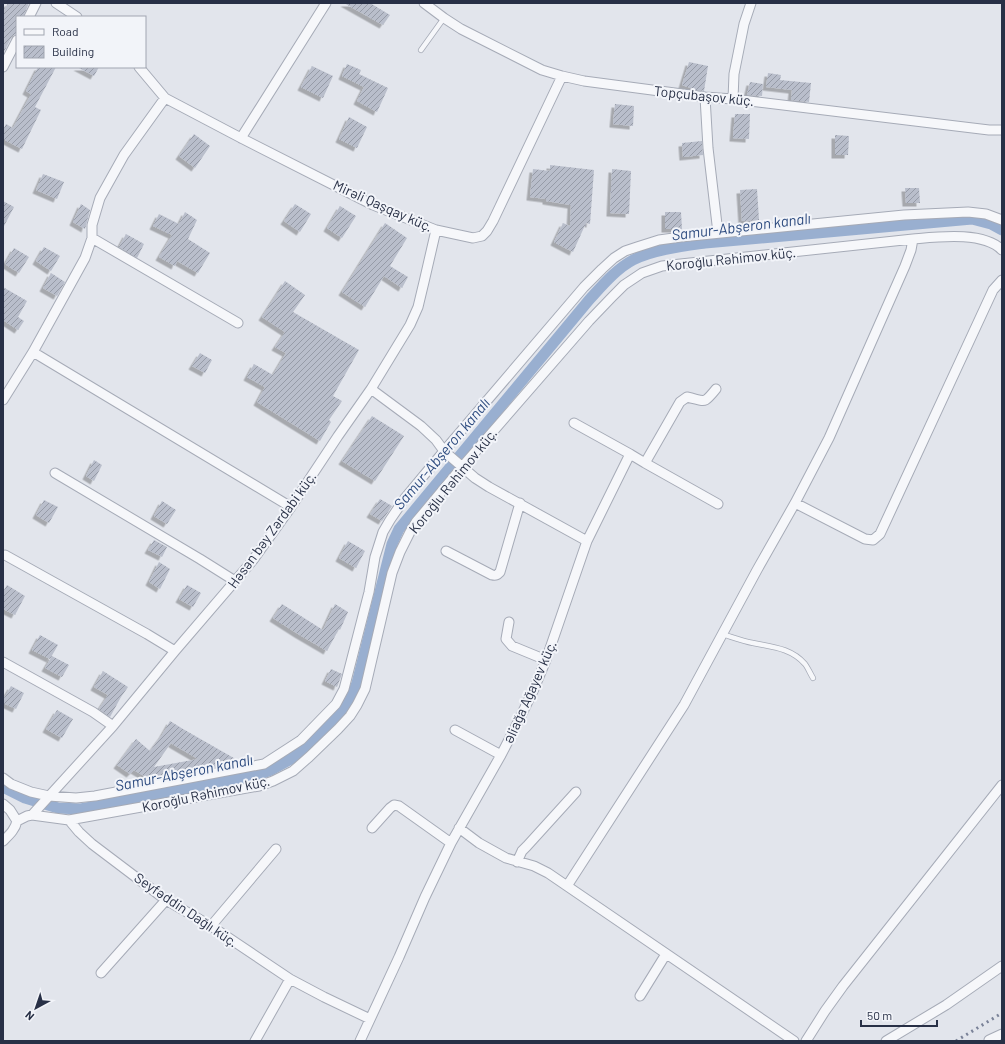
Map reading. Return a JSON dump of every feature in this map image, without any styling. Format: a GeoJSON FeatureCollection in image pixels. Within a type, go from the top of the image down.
{"type":"FeatureCollection","features":[{"type":"Feature","properties":{"kind":"street"},"geometry":{"type":"LineString","coordinates":[[30,16],[36,3]]}},
{"type":"Feature","properties":{"kind":"street"},"geometry":{"type":"LineString","coordinates":[[56,3],[76,16]]}},
{"type":"Feature","properties":{"kind":"street"},"geometry":{"type":"LineString","coordinates":[[241,138],[326,3]]}},
{"type":"Feature","properties":{"kind":"street","name":"Topçubaşov küç."},"geometry":{"type":"LineString","coordinates":[[424,3],[461,29],[542,70],[584,81],[982,130],[1002,130]]}},
{"type":"Feature","properties":{"kind":"street"},"geometry":{"type":"LineString","coordinates":[[733,99],[735,67],[744,24],[751,3]]}},
{"type":"Feature","properties":{"kind":"street"},"geometry":{"type":"LineString","coordinates":[[3,67],[16,42]]}},
{"type":"Feature","properties":{"kind":"street","name":"Mirəli Qaşqay küç."},"geometry":{"type":"LineString","coordinates":[[140,68],[165,98],[241,138],[373,204],[436,230],[473,238],[482,236],[488,231],[562,76]]}},
{"type":"Feature","properties":{"kind":"street"},"geometry":{"type":"LineString","coordinates":[[705,97],[708,148],[718,233]]}},
{"type":"Feature","properties":{"kind":"street"},"geometry":{"type":"LineString","coordinates":[[3,400],[33,352],[85,258],[92,238],[92,225],[100,198],[124,155],[165,98]]}},
{"type":"Feature","properties":{"kind":"street","name":"Koroğlu Rəhimov küç."},"geometry":{"type":"LineString","coordinates":[[3,778],[11,784],[31,792],[49,796],[76,798],[95,796],[264,764],[301,740],[336,704],[344,689],[369,592],[375,557],[386,526],[406,498],[444,451],[584,287],[614,258],[625,251],[659,240],[681,237],[904,215],[968,212],[986,214],[1002,220]]}},
{"type":"Feature","properties":{"kind":"street","name":"Həsən bəy Zərdabi küç."},"geometry":{"type":"LineString","coordinates":[[32,815],[113,726],[235,582],[292,507],[338,436],[371,389],[410,325],[418,307],[436,230]]}},
{"type":"Feature","properties":{"kind":"street","name":"Koroğlu Rəhimov küç."},"geometry":{"type":"LineString","coordinates":[[17,821],[32,815],[69,820],[259,786],[293,771],[309,757],[338,729],[358,705],[365,689],[392,573],[400,552],[416,522],[462,467],[603,306],[624,285],[642,273],[662,266],[952,236],[985,240],[993,243],[1002,250]]}},
{"type":"Feature","properties":{"kind":"street"},"geometry":{"type":"LineString","coordinates":[[92,238],[238,323]]}},
{"type":"Feature","properties":{"kind":"street"},"geometry":{"type":"LineString","coordinates":[[567,886],[684,705],[795,503],[832,431],[905,266],[911,250],[913,239]]}},
{"type":"Feature","properties":{"kind":"street"},"geometry":{"type":"LineString","coordinates":[[795,503],[865,539],[873,540],[880,534],[993,290],[1002,280]]}},
{"type":"Feature","properties":{"kind":"street"},"geometry":{"type":"LineString","coordinates":[[33,352],[292,507]]}},
{"type":"Feature","properties":{"kind":"street"},"geometry":{"type":"LineString","coordinates":[[371,389],[421,426],[436,440],[444,451],[475,478],[587,541]]}},
{"type":"Feature","properties":{"kind":"street"},"geometry":{"type":"LineString","coordinates":[[645,462],[680,402],[687,397],[703,401],[707,400],[716,389]]}},
{"type":"Feature","properties":{"kind":"street"},"geometry":{"type":"LineString","coordinates":[[574,423],[718,504]]}},
{"type":"Feature","properties":{"kind":"street","name":"Əliağa Ağayev küç."},"geometry":{"type":"LineString","coordinates":[[360,1041],[451,843],[515,728],[546,660],[587,541],[630,454]]}},
{"type":"Feature","properties":{"kind":"street"},"geometry":{"type":"LineString","coordinates":[[55,473],[200,559],[235,582]]}},
{"type":"Feature","properties":{"kind":"street"},"geometry":{"type":"LineString","coordinates":[[446,551],[495,576],[500,572],[520,503]]}},
{"type":"Feature","properties":{"kind":"street"},"geometry":{"type":"LineString","coordinates":[[5,555],[175,651]]}},
{"type":"Feature","properties":{"kind":"street"},"geometry":{"type":"LineString","coordinates":[[509,622],[506,639],[512,646],[546,660]]}},
{"type":"Feature","properties":{"kind":"street"},"geometry":{"type":"LineString","coordinates":[[3,662],[92,712],[113,726]]}},
{"type":"Feature","properties":{"kind":"street"},"geometry":{"type":"LineString","coordinates":[[455,730],[501,755]]}},
{"type":"Feature","properties":{"kind":"street"},"geometry":{"type":"LineString","coordinates":[[806,1041],[843,986],[1002,785]]}},
{"type":"Feature","properties":{"kind":"street"},"geometry":{"type":"LineString","coordinates":[[517,862],[522,851],[576,792]]}},
{"type":"Feature","properties":{"kind":"street"},"geometry":{"type":"LineString","coordinates":[[3,804],[10,810],[17,821],[11,834],[3,841]]}},
{"type":"Feature","properties":{"kind":"street"},"geometry":{"type":"LineString","coordinates":[[372,828],[394,805],[399,806],[451,843]]}},
{"type":"Feature","properties":{"kind":"street","name":"Seyfəddin Dağlı küç."},"geometry":{"type":"LineString","coordinates":[[69,820],[92,844],[166,900],[211,926],[290,979],[324,998],[370,1019]]}},
{"type":"Feature","properties":{"kind":"street"},"geometry":{"type":"LineString","coordinates":[[459,828],[492,851],[506,858],[534,866],[548,873],[794,1041]]}},
{"type":"Feature","properties":{"kind":"street"},"geometry":{"type":"LineString","coordinates":[[211,926],[276,849]]}},
{"type":"Feature","properties":{"kind":"street"},"geometry":{"type":"LineString","coordinates":[[101,972],[166,900]]}},
{"type":"Feature","properties":{"kind":"street"},"geometry":{"type":"LineString","coordinates":[[640,996],[666,954]]}},
{"type":"Feature","properties":{"kind":"street"},"geometry":{"type":"LineString","coordinates":[[886,1041],[946,1005],[1002,966]]}},
{"type":"Feature","properties":{"kind":"street"},"geometry":{"type":"LineString","coordinates":[[255,1041],[290,979]]}},
{"type":"Feature","properties":{"kind":"street"},"geometry":{"type":"LineString","coordinates":[[990,1040],[1002,1034]]}},
{"type":"Feature","properties":{"kind":"lane"},"geometry":{"type":"LineString","coordinates":[[421,50],[444,18]]}},
{"type":"Feature","properties":{"kind":"lane"},"geometry":{"type":"LineString","coordinates":[[722,634],[790,652],[805,664],[813,678]]}},
{"type":"Feature","properties":{"kind":"building"},"geometry":{"type":"Polygon","coordinates":[[[8,3],[29,3],[23,16],[16,16],[16,34],[12,36],[3,54],[3,13],[8,3]]]}},
{"type":"Feature","properties":{"kind":"building"},"geometry":{"type":"Polygon","coordinates":[[[344,3],[370,3],[390,15],[383,25],[344,3]]]}},
{"type":"Feature","properties":{"kind":"building"},"geometry":{"type":"Polygon","coordinates":[[[689,62],[708,66],[704,91],[682,85],[689,62]]]}},
{"type":"Feature","properties":{"kind":"building"},"geometry":{"type":"Polygon","coordinates":[[[347,64],[361,70],[359,74],[388,88],[377,112],[357,101],[364,87],[342,76],[347,64]]]}},
{"type":"Feature","properties":{"kind":"building"},"geometry":{"type":"Polygon","coordinates":[[[312,66],[333,76],[323,98],[301,87],[312,66]]]}},
{"type":"Feature","properties":{"kind":"building"},"geometry":{"type":"Polygon","coordinates":[[[38,68],[55,68],[35,107],[41,110],[22,149],[3,139],[3,130],[6,124],[13,128],[31,94],[26,91],[38,68]]]}},
{"type":"Feature","properties":{"kind":"building"},"geometry":{"type":"Polygon","coordinates":[[[79,68],[98,68],[94,76],[79,68]]]}},
{"type":"Feature","properties":{"kind":"building"},"geometry":{"type":"Polygon","coordinates":[[[768,73],[781,75],[780,80],[811,83],[809,102],[791,100],[792,90],[766,87],[768,73]]]}},
{"type":"Feature","properties":{"kind":"building"},"geometry":{"type":"Polygon","coordinates":[[[750,82],[763,84],[762,96],[747,95],[750,82]]]}},
{"type":"Feature","properties":{"kind":"building"},"geometry":{"type":"Polygon","coordinates":[[[615,104],[634,106],[633,126],[613,124],[615,104]]]}},
{"type":"Feature","properties":{"kind":"building"},"geometry":{"type":"Polygon","coordinates":[[[735,114],[750,114],[749,139],[733,138],[735,114]]]}},
{"type":"Feature","properties":{"kind":"building"},"geometry":{"type":"Polygon","coordinates":[[[349,117],[367,127],[357,148],[339,139],[349,117]]]}},
{"type":"Feature","properties":{"kind":"building"},"geometry":{"type":"Polygon","coordinates":[[[194,134],[210,146],[195,168],[179,156],[194,134]]]}},
{"type":"Feature","properties":{"kind":"building"},"geometry":{"type":"Polygon","coordinates":[[[835,135],[849,136],[848,155],[835,155],[835,135]]]}},
{"type":"Feature","properties":{"kind":"building"},"geometry":{"type":"Polygon","coordinates":[[[702,141],[703,155],[683,157],[682,143],[702,141]]]}},
{"type":"Feature","properties":{"kind":"building"},"geometry":{"type":"Polygon","coordinates":[[[550,165],[594,170],[590,224],[586,223],[573,252],[554,242],[563,223],[570,226],[571,205],[530,197],[533,169],[550,171],[550,165]]]}},
{"type":"Feature","properties":{"kind":"building"},"geometry":{"type":"Polygon","coordinates":[[[612,169],[631,171],[629,214],[610,213],[612,169]]]}},
{"type":"Feature","properties":{"kind":"building"},"geometry":{"type":"Polygon","coordinates":[[[43,174],[64,182],[57,199],[36,190],[43,174]]]}},
{"type":"Feature","properties":{"kind":"building"},"geometry":{"type":"Polygon","coordinates":[[[905,188],[919,188],[920,203],[906,203],[905,188]]]}},
{"type":"Feature","properties":{"kind":"building"},"geometry":{"type":"Polygon","coordinates":[[[757,189],[759,220],[742,221],[740,190],[757,189]]]}},
{"type":"Feature","properties":{"kind":"building"},"geometry":{"type":"Polygon","coordinates":[[[3,201],[14,207],[3,228],[3,201]]]}},
{"type":"Feature","properties":{"kind":"building"},"geometry":{"type":"Polygon","coordinates":[[[81,204],[90,210],[85,229],[73,222],[81,204]]]}},
{"type":"Feature","properties":{"kind":"building"},"geometry":{"type":"Polygon","coordinates":[[[295,204],[311,214],[300,232],[284,221],[295,204]]]}},
{"type":"Feature","properties":{"kind":"building"},"geometry":{"type":"Polygon","coordinates":[[[340,206],[356,216],[342,238],[327,228],[340,206]]]}},
{"type":"Feature","properties":{"kind":"building"},"geometry":{"type":"Polygon","coordinates":[[[185,212],[197,220],[188,239],[210,253],[198,273],[177,261],[175,266],[159,257],[172,235],[153,226],[159,214],[179,224],[185,212]]]}},
{"type":"Feature","properties":{"kind":"building"},"geometry":{"type":"Polygon","coordinates":[[[665,212],[681,212],[682,229],[665,229],[665,212]]]}},
{"type":"Feature","properties":{"kind":"building"},"geometry":{"type":"Polygon","coordinates":[[[385,223],[407,238],[390,266],[408,277],[402,288],[384,276],[365,307],[342,292],[385,223]]]}},
{"type":"Feature","properties":{"kind":"building"},"geometry":{"type":"Polygon","coordinates":[[[126,234],[144,244],[137,258],[119,247],[126,234]]]}},
{"type":"Feature","properties":{"kind":"building"},"geometry":{"type":"Polygon","coordinates":[[[44,247],[60,256],[51,271],[36,261],[44,247]]]}},
{"type":"Feature","properties":{"kind":"building"},"geometry":{"type":"Polygon","coordinates":[[[14,248],[29,257],[19,273],[5,264],[14,248]]]}},
{"type":"Feature","properties":{"kind":"building"},"geometry":{"type":"Polygon","coordinates":[[[51,273],[65,282],[57,296],[43,288],[51,273]]]}},
{"type":"Feature","properties":{"kind":"building"},"geometry":{"type":"Polygon","coordinates":[[[285,281],[305,295],[293,312],[359,350],[333,396],[342,401],[329,420],[331,422],[320,441],[257,402],[265,387],[247,377],[254,364],[273,375],[286,353],[275,347],[285,332],[262,317],[285,281]]]}},
{"type":"Feature","properties":{"kind":"building"},"geometry":{"type":"Polygon","coordinates":[[[3,287],[27,301],[18,317],[24,321],[18,330],[3,320],[3,287]]]}},
{"type":"Feature","properties":{"kind":"building"},"geometry":{"type":"Polygon","coordinates":[[[200,353],[212,360],[205,373],[192,366],[200,353]]]}},
{"type":"Feature","properties":{"kind":"building"},"geometry":{"type":"Polygon","coordinates":[[[372,416],[404,436],[375,481],[342,461],[372,416]]]}},
{"type":"Feature","properties":{"kind":"building"},"geometry":{"type":"Polygon","coordinates":[[[94,460],[102,465],[94,481],[86,476],[94,460]]]}},
{"type":"Feature","properties":{"kind":"building"},"geometry":{"type":"Polygon","coordinates":[[[380,499],[392,506],[382,521],[370,514],[380,499]]]}},
{"type":"Feature","properties":{"kind":"building"},"geometry":{"type":"Polygon","coordinates":[[[44,500],[58,507],[49,523],[36,515],[44,500]]]}},
{"type":"Feature","properties":{"kind":"building"},"geometry":{"type":"Polygon","coordinates":[[[162,501],[176,510],[167,524],[154,516],[162,501]]]}},
{"type":"Feature","properties":{"kind":"building"},"geometry":{"type":"Polygon","coordinates":[[[154,540],[167,547],[162,557],[148,550],[154,540]]]}},
{"type":"Feature","properties":{"kind":"building"},"geometry":{"type":"Polygon","coordinates":[[[348,541],[365,551],[356,568],[339,558],[348,541]]]}},
{"type":"Feature","properties":{"kind":"building"},"geometry":{"type":"Polygon","coordinates":[[[159,562],[170,569],[160,589],[149,582],[159,562]]]}},
{"type":"Feature","properties":{"kind":"building"},"geometry":{"type":"Polygon","coordinates":[[[7,585],[25,596],[15,615],[3,609],[3,592],[7,585]]]}},
{"type":"Feature","properties":{"kind":"building"},"geometry":{"type":"Polygon","coordinates":[[[187,585],[201,593],[193,607],[179,599],[187,585]]]}},
{"type":"Feature","properties":{"kind":"building"},"geometry":{"type":"Polygon","coordinates":[[[282,604],[323,630],[335,604],[348,612],[340,630],[339,629],[327,651],[273,618],[282,604]]]}},
{"type":"Feature","properties":{"kind":"building"},"geometry":{"type":"Polygon","coordinates":[[[40,635],[58,645],[50,659],[32,650],[40,635]]]}},
{"type":"Feature","properties":{"kind":"building"},"geometry":{"type":"Polygon","coordinates":[[[52,656],[69,665],[62,677],[45,668],[52,656]]]}},
{"type":"Feature","properties":{"kind":"building"},"geometry":{"type":"Polygon","coordinates":[[[331,669],[342,674],[337,687],[325,681],[331,669]]]}},
{"type":"Feature","properties":{"kind":"building"},"geometry":{"type":"Polygon","coordinates":[[[103,671],[128,687],[110,717],[99,709],[108,695],[94,687],[103,671]]]}},
{"type":"Feature","properties":{"kind":"building"},"geometry":{"type":"Polygon","coordinates":[[[11,686],[24,693],[16,709],[3,703],[3,700],[11,686]]]}},
{"type":"Feature","properties":{"kind":"building"},"geometry":{"type":"Polygon","coordinates":[[[57,710],[73,719],[62,738],[46,729],[57,710]]]}},
{"type":"Feature","properties":{"kind":"building"},"geometry":{"type":"Polygon","coordinates":[[[170,721],[239,761],[228,765],[149,780],[134,770],[130,774],[117,765],[136,739],[150,751],[170,721]],[[171,743],[154,767],[198,759],[171,743]]]}},
{"type":"Feature","properties":{"kind":"waterway","name":"Samur-Abşeron kanalı"},"geometry":{"type":"LineString","coordinates":[[3,787],[25,798],[58,808],[81,809],[254,776],[271,770],[291,759],[307,747],[339,715],[350,700],[357,683],[392,544],[399,529],[589,300],[615,273],[633,260],[659,251],[705,243],[972,219],[991,224],[1002,230]]}},
{"type":"Feature","properties":{"kind":"railway"},"geometry":{"type":"LineString","coordinates":[[956,1041],[1002,1013]]}}]}
